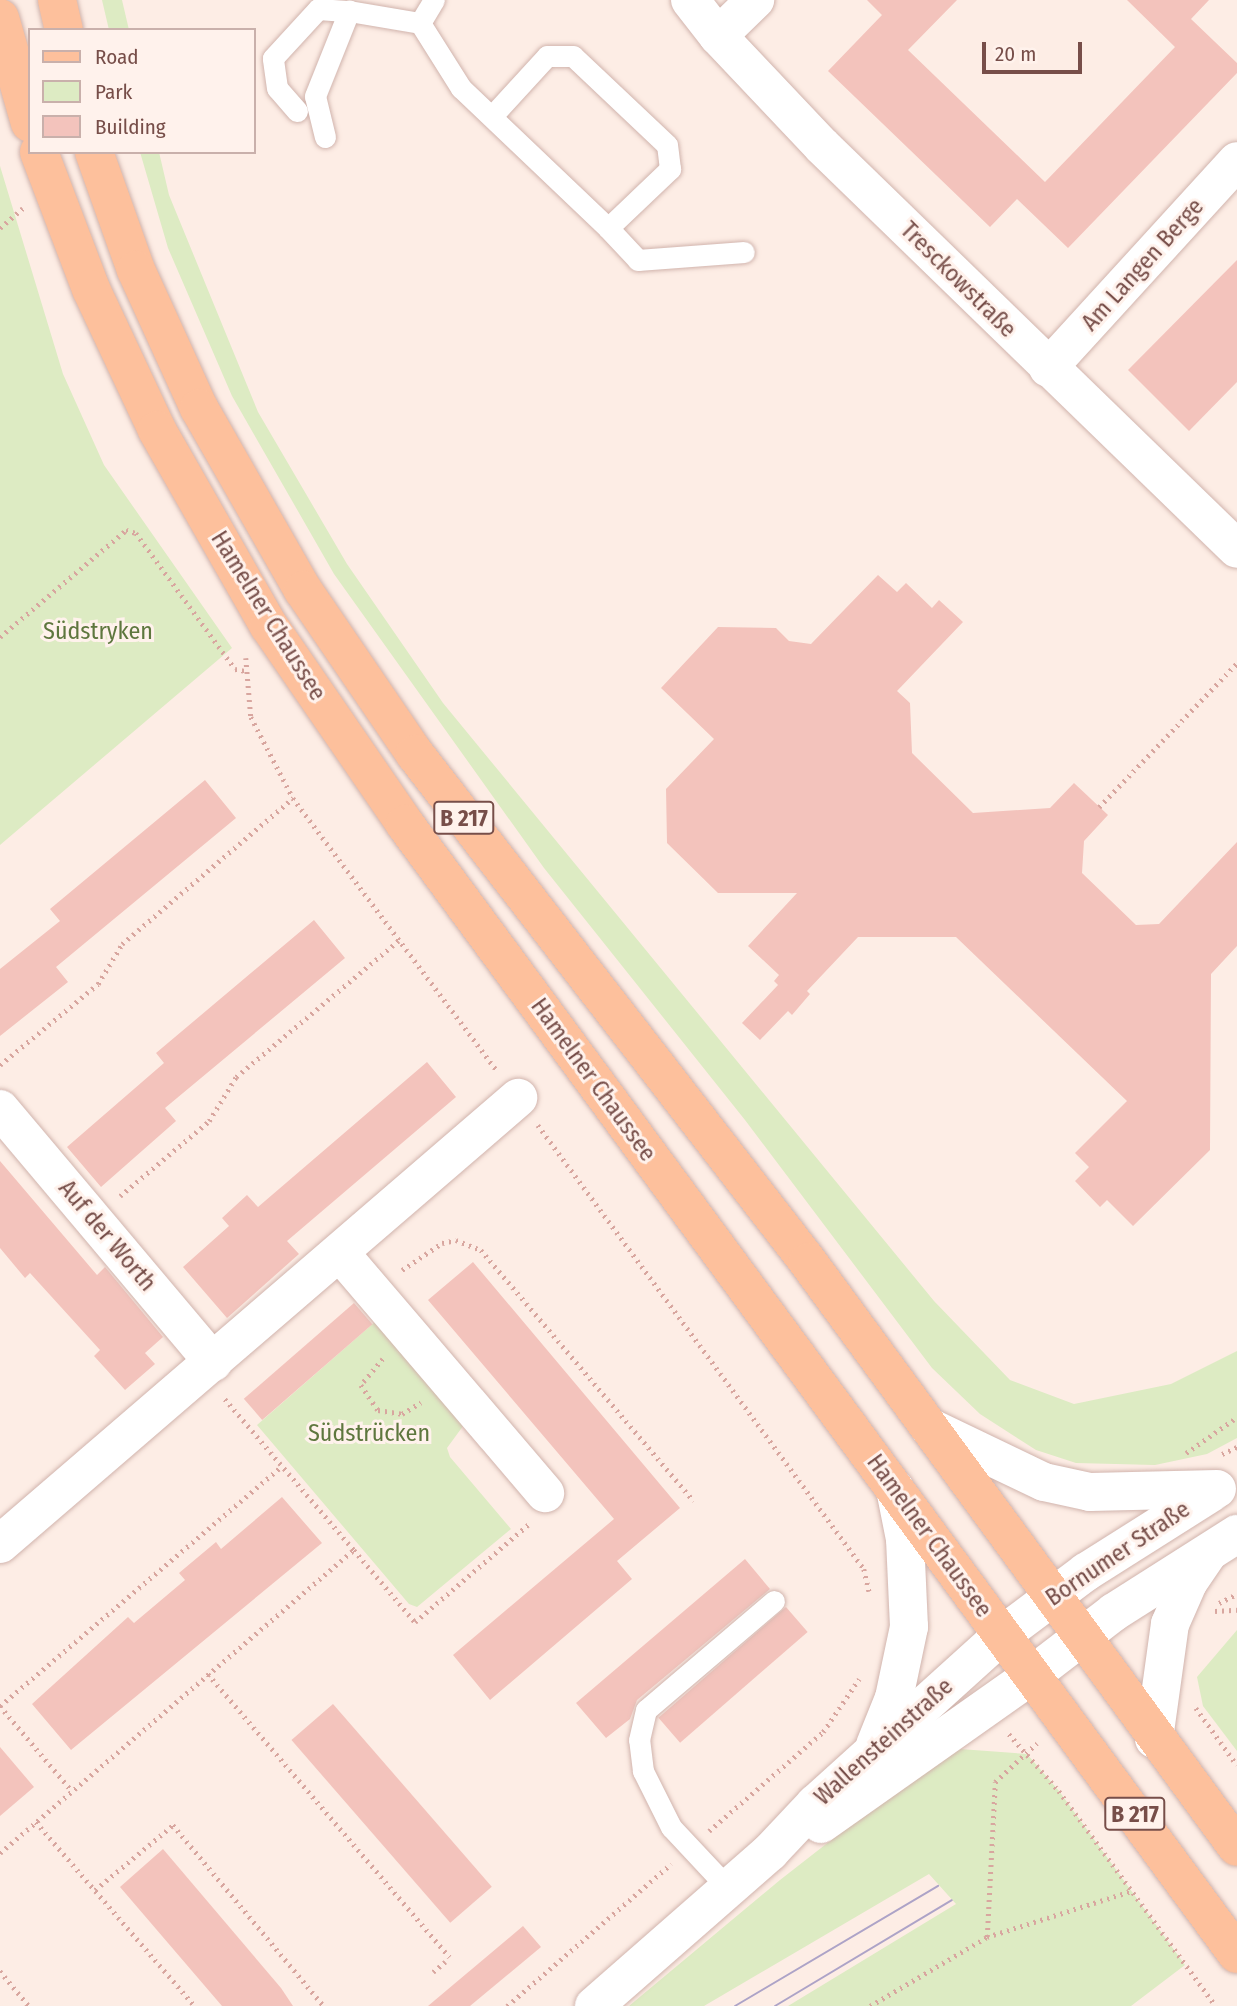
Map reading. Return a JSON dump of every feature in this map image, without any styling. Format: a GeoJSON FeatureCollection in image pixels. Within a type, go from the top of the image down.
{"type":"FeatureCollection","features":[{"type":"Feature","properties":{"kind":"main road"},"geometry":{"type":"LineString","coordinates":[[57,0],[64,28]]}},
{"type":"Feature","properties":{"kind":"main road"},"geometry":{"type":"LineString","coordinates":[[0,18],[28,116]]}},
{"type":"Feature","properties":{"kind":"main road","name":"Hamelner Chaussee"},"geometry":{"type":"LineString","coordinates":[[40,154],[92,289],[157,430],[269,626],[405,824],[1237,1954]]}},
{"type":"Feature","properties":{"kind":"main road","name":"Hamelner Chaussee"},"geometry":{"type":"LineString","coordinates":[[95,154],[136,270],[200,408],[303,590],[415,754],[783,1230],[1154,1738],[1237,1847]]}},
{"type":"Feature","properties":{"kind":"street","name":"Tresckowstraße"},"geometry":{"type":"LineString","coordinates":[[690,0],[718,36],[1048,368],[1237,549]]}},
{"type":"Feature","properties":{"kind":"street"},"geometry":{"type":"LineString","coordinates":[[718,36],[755,0]]}},
{"type":"Feature","properties":{"kind":"street","name":"Am Langen Berge"},"geometry":{"type":"LineString","coordinates":[[1048,368],[1237,161]]}},
{"type":"Feature","properties":{"kind":"street"},"geometry":{"type":"LineString","coordinates":[[0,1544],[518,1098]]}},
{"type":"Feature","properties":{"kind":"street","name":"Auf der Worth"},"geometry":{"type":"LineString","coordinates":[[0,1109],[92,1219],[207,1367]]}},
{"type":"Feature","properties":{"kind":"street"},"geometry":{"type":"LineString","coordinates":[[340,1253],[545,1493]]}},
{"type":"Feature","properties":{"kind":"street"},"geometry":{"type":"LineString","coordinates":[[929,1427],[991,1460],[1067,1488],[1133,1494],[1227,1484]]}},
{"type":"Feature","properties":{"kind":"street","name":"Bornumer Straße"},"geometry":{"type":"LineString","coordinates":[[1002,1635],[1052,1597],[1227,1484]]}},
{"type":"Feature","properties":{"kind":"street"},"geometry":{"type":"LineString","coordinates":[[873,1751],[894,1698],[909,1627],[905,1539],[895,1489]]}},
{"type":"Feature","properties":{"kind":"street"},"geometry":{"type":"LineString","coordinates":[[1154,1738],[1170,1624],[1188,1583],[1225,1540]]}},
{"type":"Feature","properties":{"kind":"street","name":"Bornumer Straße"},"geometry":{"type":"LineString","coordinates":[[1032,1675],[1081,1637],[1225,1540]]}},
{"type":"Feature","properties":{"kind":"street","name":"Wallensteinstraße"},"geometry":{"type":"LineString","coordinates":[[594,2006],[770,1852],[873,1751],[1002,1635]]}},
{"type":"Feature","properties":{"kind":"street","name":"Wallensteinstraße"},"geometry":{"type":"LineString","coordinates":[[770,1852],[826,1822],[1032,1675]]}},
{"type":"Feature","properties":{"kind":"lane"},"geometry":{"type":"LineString","coordinates":[[420,23],[434,0]]}},
{"type":"Feature","properties":{"kind":"lane"},"geometry":{"type":"LineString","coordinates":[[297,111],[277,88],[273,58],[318,9],[349,11],[420,23],[461,88],[638,260],[744,252]]}},
{"type":"Feature","properties":{"kind":"lane"},"geometry":{"type":"LineString","coordinates":[[325,136],[315,96],[349,11]]}},
{"type":"Feature","properties":{"kind":"lane"},"geometry":{"type":"LineString","coordinates":[[492,116],[547,56],[573,57],[667,145],[670,169],[608,228]]}},
{"type":"Feature","properties":{"kind":"lane"},"geometry":{"type":"LineString","coordinates":[[728,1888],[671,1827],[643,1771],[639,1740],[646,1710],[774,1601]]}},
{"type":"Feature","properties":{"kind":"path"},"geometry":{"type":"LineString","coordinates":[[0,228],[28,205]]}},
{"type":"Feature","properties":{"kind":"path"},"geometry":{"type":"LineString","coordinates":[[0,637],[126,530],[136,533],[235,669],[245,671]]}},
{"type":"Feature","properties":{"kind":"path"},"geometry":{"type":"LineString","coordinates":[[1099,807],[1237,663]]}},
{"type":"Feature","properties":{"kind":"path"},"geometry":{"type":"LineString","coordinates":[[0,1065],[98,984],[122,944],[293,798],[518,1098],[864,1569],[870,1596]]}},
{"type":"Feature","properties":{"kind":"path"},"geometry":{"type":"LineString","coordinates":[[92,1219],[209,1121],[236,1077],[398,941]]}},
{"type":"Feature","properties":{"kind":"path"},"geometry":{"type":"LineString","coordinates":[[374,1293],[425,1250],[456,1240],[476,1247],[694,1501]]}},
{"type":"Feature","properties":{"kind":"path"},"geometry":{"type":"LineString","coordinates":[[393,1360],[384,1359],[361,1382],[378,1410],[402,1414],[425,1398]]}},
{"type":"Feature","properties":{"kind":"path"},"geometry":{"type":"LineString","coordinates":[[207,1367],[282,1466],[415,1622],[554,1503],[545,1493]]}},
{"type":"Feature","properties":{"kind":"path"},"geometry":{"type":"LineString","coordinates":[[417,1389],[433,1408]]}},
{"type":"Feature","properties":{"kind":"path"},"geometry":{"type":"LineString","coordinates":[[1181,1457],[1237,1416]]}},
{"type":"Feature","properties":{"kind":"path"},"geometry":{"type":"LineString","coordinates":[[72,1791],[0,1706],[282,1466]]}},
{"type":"Feature","properties":{"kind":"path"},"geometry":{"type":"LineString","coordinates":[[0,1853],[354,1550]]}},
{"type":"Feature","properties":{"kind":"path"},"geometry":{"type":"LineString","coordinates":[[1201,1612],[1237,1610]]}},
{"type":"Feature","properties":{"kind":"path"},"geometry":{"type":"LineString","coordinates":[[208,1674],[450,1957]]}},
{"type":"Feature","properties":{"kind":"path"},"geometry":{"type":"LineString","coordinates":[[1194,1699],[1237,1765]]}},
{"type":"Feature","properties":{"kind":"path"},"geometry":{"type":"LineString","coordinates":[[987,1937],[995,1782],[1027,1754],[1216,2006]]}},
{"type":"Feature","properties":{"kind":"path"},"geometry":{"type":"LineString","coordinates":[[36,1822],[195,2006]]}},
{"type":"Feature","properties":{"kind":"path"},"geometry":{"type":"LineString","coordinates":[[95,1890],[173,1825],[324,2006]]}},
{"type":"Feature","properties":{"kind":"path"},"geometry":{"type":"LineString","coordinates":[[870,2006],[987,1937],[1130,1891]]}},
{"type":"Feature","properties":{"kind":"path"},"geometry":{"type":"LineString","coordinates":[[433,1972],[445,1962]]}},
{"type":"Feature","properties":{"kind":"path"},"geometry":{"type":"LineString","coordinates":[[0,1971],[29,2006]]}},
{"type":"Feature","properties":{"kind":"green space"},"geometry":{"type":"Polygon","coordinates":[[[102,0],[122,0],[129,28],[109,28],[102,0]]]}},
{"type":"Feature","properties":{"kind":"green space"},"geometry":{"type":"Polygon","coordinates":[[[141,154],[159,154],[169,195],[258,412],[347,564],[443,703],[934,1301],[1010,1380],[1074,1404],[1171,1384],[1237,1351],[1237,1438],[1207,1454],[1155,1465],[1076,1463],[1036,1450],[980,1414],[932,1368],[745,1120],[544,868],[334,574],[232,396],[168,248],[141,154]]]}},
{"type":"Feature","properties":{"kind":"green space","name":"Südstryken"},"geometry":{"type":"Polygon","coordinates":[[[0,166],[63,374],[104,465],[232,648],[0,845],[0,166]]]}},
{"type":"Feature","properties":{"kind":"green space","name":"Südstrücken"},"geometry":{"type":"Polygon","coordinates":[[[384,1314],[466,1422],[447,1448],[450,1457],[511,1529],[417,1607],[409,1604],[257,1425],[384,1314]]]}},
{"type":"Feature","properties":{"kind":"green space"},"geometry":{"type":"Polygon","coordinates":[[[1237,1630],[1237,1751],[1203,1706],[1197,1677],[1237,1630]]]}},
{"type":"Feature","properties":{"kind":"green space"},"geometry":{"type":"Polygon","coordinates":[[[960,1749],[1027,1754],[1059,1791],[1185,1965],[1131,2006],[788,2006],[956,1904],[929,1874],[704,2006],[629,2006],[780,1880],[871,1809],[960,1749]]]}},
{"type":"Feature","properties":{"kind":"building"},"geometry":{"type":"Polygon","coordinates":[[[867,0],[957,0],[908,50],[1045,182],[1175,47],[1127,0],[1209,0],[1191,19],[1237,63],[1237,73],[1068,248],[1017,199],[990,227],[828,71],[882,15],[867,0]]]}},
{"type":"Feature","properties":{"kind":"building"},"geometry":{"type":"Polygon","coordinates":[[[1237,260],[1237,382],[1189,431],[1128,370],[1237,260]]]}},
{"type":"Feature","properties":{"kind":"building"},"geometry":{"type":"Polygon","coordinates":[[[878,575],[897,592],[906,583],[932,608],[939,600],[963,622],[897,691],[910,703],[912,753],[973,813],[1050,808],[1074,783],[1108,815],[1084,841],[1082,873],[1136,925],[1159,924],[1237,842],[1237,946],[1211,974],[1210,1150],[1133,1226],[1107,1200],[1100,1207],[1075,1181],[1089,1167],[1075,1153],[1127,1101],[956,937],[858,937],[807,991],[810,994],[792,1015],[788,1011],[760,1040],[742,1023],[778,985],[774,981],[779,975],[748,946],[797,893],[718,893],[667,843],[666,789],[714,739],[661,688],[718,627],[776,628],[789,641],[811,644],[878,575]]]}},
{"type":"Feature","properties":{"kind":"building"},"geometry":{"type":"Polygon","coordinates":[[[205,780],[236,818],[56,967],[68,982],[0,1036],[0,969],[60,921],[50,909],[205,780]]]}},
{"type":"Feature","properties":{"kind":"building"},"geometry":{"type":"Polygon","coordinates":[[[314,920],[345,958],[165,1108],[176,1121],[101,1187],[67,1147],[164,1063],[156,1053],[314,920]]]}},
{"type":"Feature","properties":{"kind":"building"},"geometry":{"type":"Polygon","coordinates":[[[427,1062],[456,1097],[287,1241],[299,1254],[227,1318],[183,1267],[229,1226],[222,1218],[247,1195],[258,1207],[427,1062]]]}},
{"type":"Feature","properties":{"kind":"building"},"geometry":{"type":"Polygon","coordinates":[[[0,1161],[97,1275],[105,1267],[163,1337],[145,1353],[155,1364],[125,1390],[94,1356],[100,1350],[30,1273],[25,1278],[0,1248],[0,1161]]]}},
{"type":"Feature","properties":{"kind":"building"},"geometry":{"type":"Polygon","coordinates":[[[473,1262],[680,1508],[617,1561],[632,1579],[490,1700],[453,1655],[614,1519],[428,1300],[473,1262]]]}},
{"type":"Feature","properties":{"kind":"building"},"geometry":{"type":"Polygon","coordinates":[[[354,1303],[372,1324],[262,1420],[244,1399],[354,1303]]]}},
{"type":"Feature","properties":{"kind":"building"},"geometry":{"type":"Polygon","coordinates":[[[282,1497],[322,1543],[71,1750],[32,1704],[128,1617],[134,1623],[185,1580],[179,1573],[216,1542],[221,1549],[282,1497]]]}},
{"type":"Feature","properties":{"kind":"building"},"geometry":{"type":"Polygon","coordinates":[[[745,1559],[770,1589],[637,1700],[630,1719],[606,1738],[576,1703],[745,1559]]]}},
{"type":"Feature","properties":{"kind":"building"},"geometry":{"type":"Polygon","coordinates":[[[786,1607],[808,1632],[680,1743],[658,1718],[786,1607]]]}},
{"type":"Feature","properties":{"kind":"building"},"geometry":{"type":"Polygon","coordinates":[[[333,1704],[492,1887],[450,1923],[291,1740],[333,1704]]]}},
{"type":"Feature","properties":{"kind":"building"},"geometry":{"type":"Polygon","coordinates":[[[0,1747],[34,1787],[0,1816],[0,1747]]]}},
{"type":"Feature","properties":{"kind":"building"},"geometry":{"type":"Polygon","coordinates":[[[163,1849],[281,1988],[293,2006],[222,2006],[120,1887],[163,1849]]]}},
{"type":"Feature","properties":{"kind":"building"},"geometry":{"type":"Polygon","coordinates":[[[523,1926],[541,1947],[470,2006],[428,2006],[523,1926]]]}},
{"type":"Feature","properties":{"kind":"tram line"},"geometry":{"type":"LineString","coordinates":[[735,2006],[938,1886]]}},
{"type":"Feature","properties":{"kind":"tram line"},"geometry":{"type":"LineString","coordinates":[[775,2006],[952,1900]]}}]}
